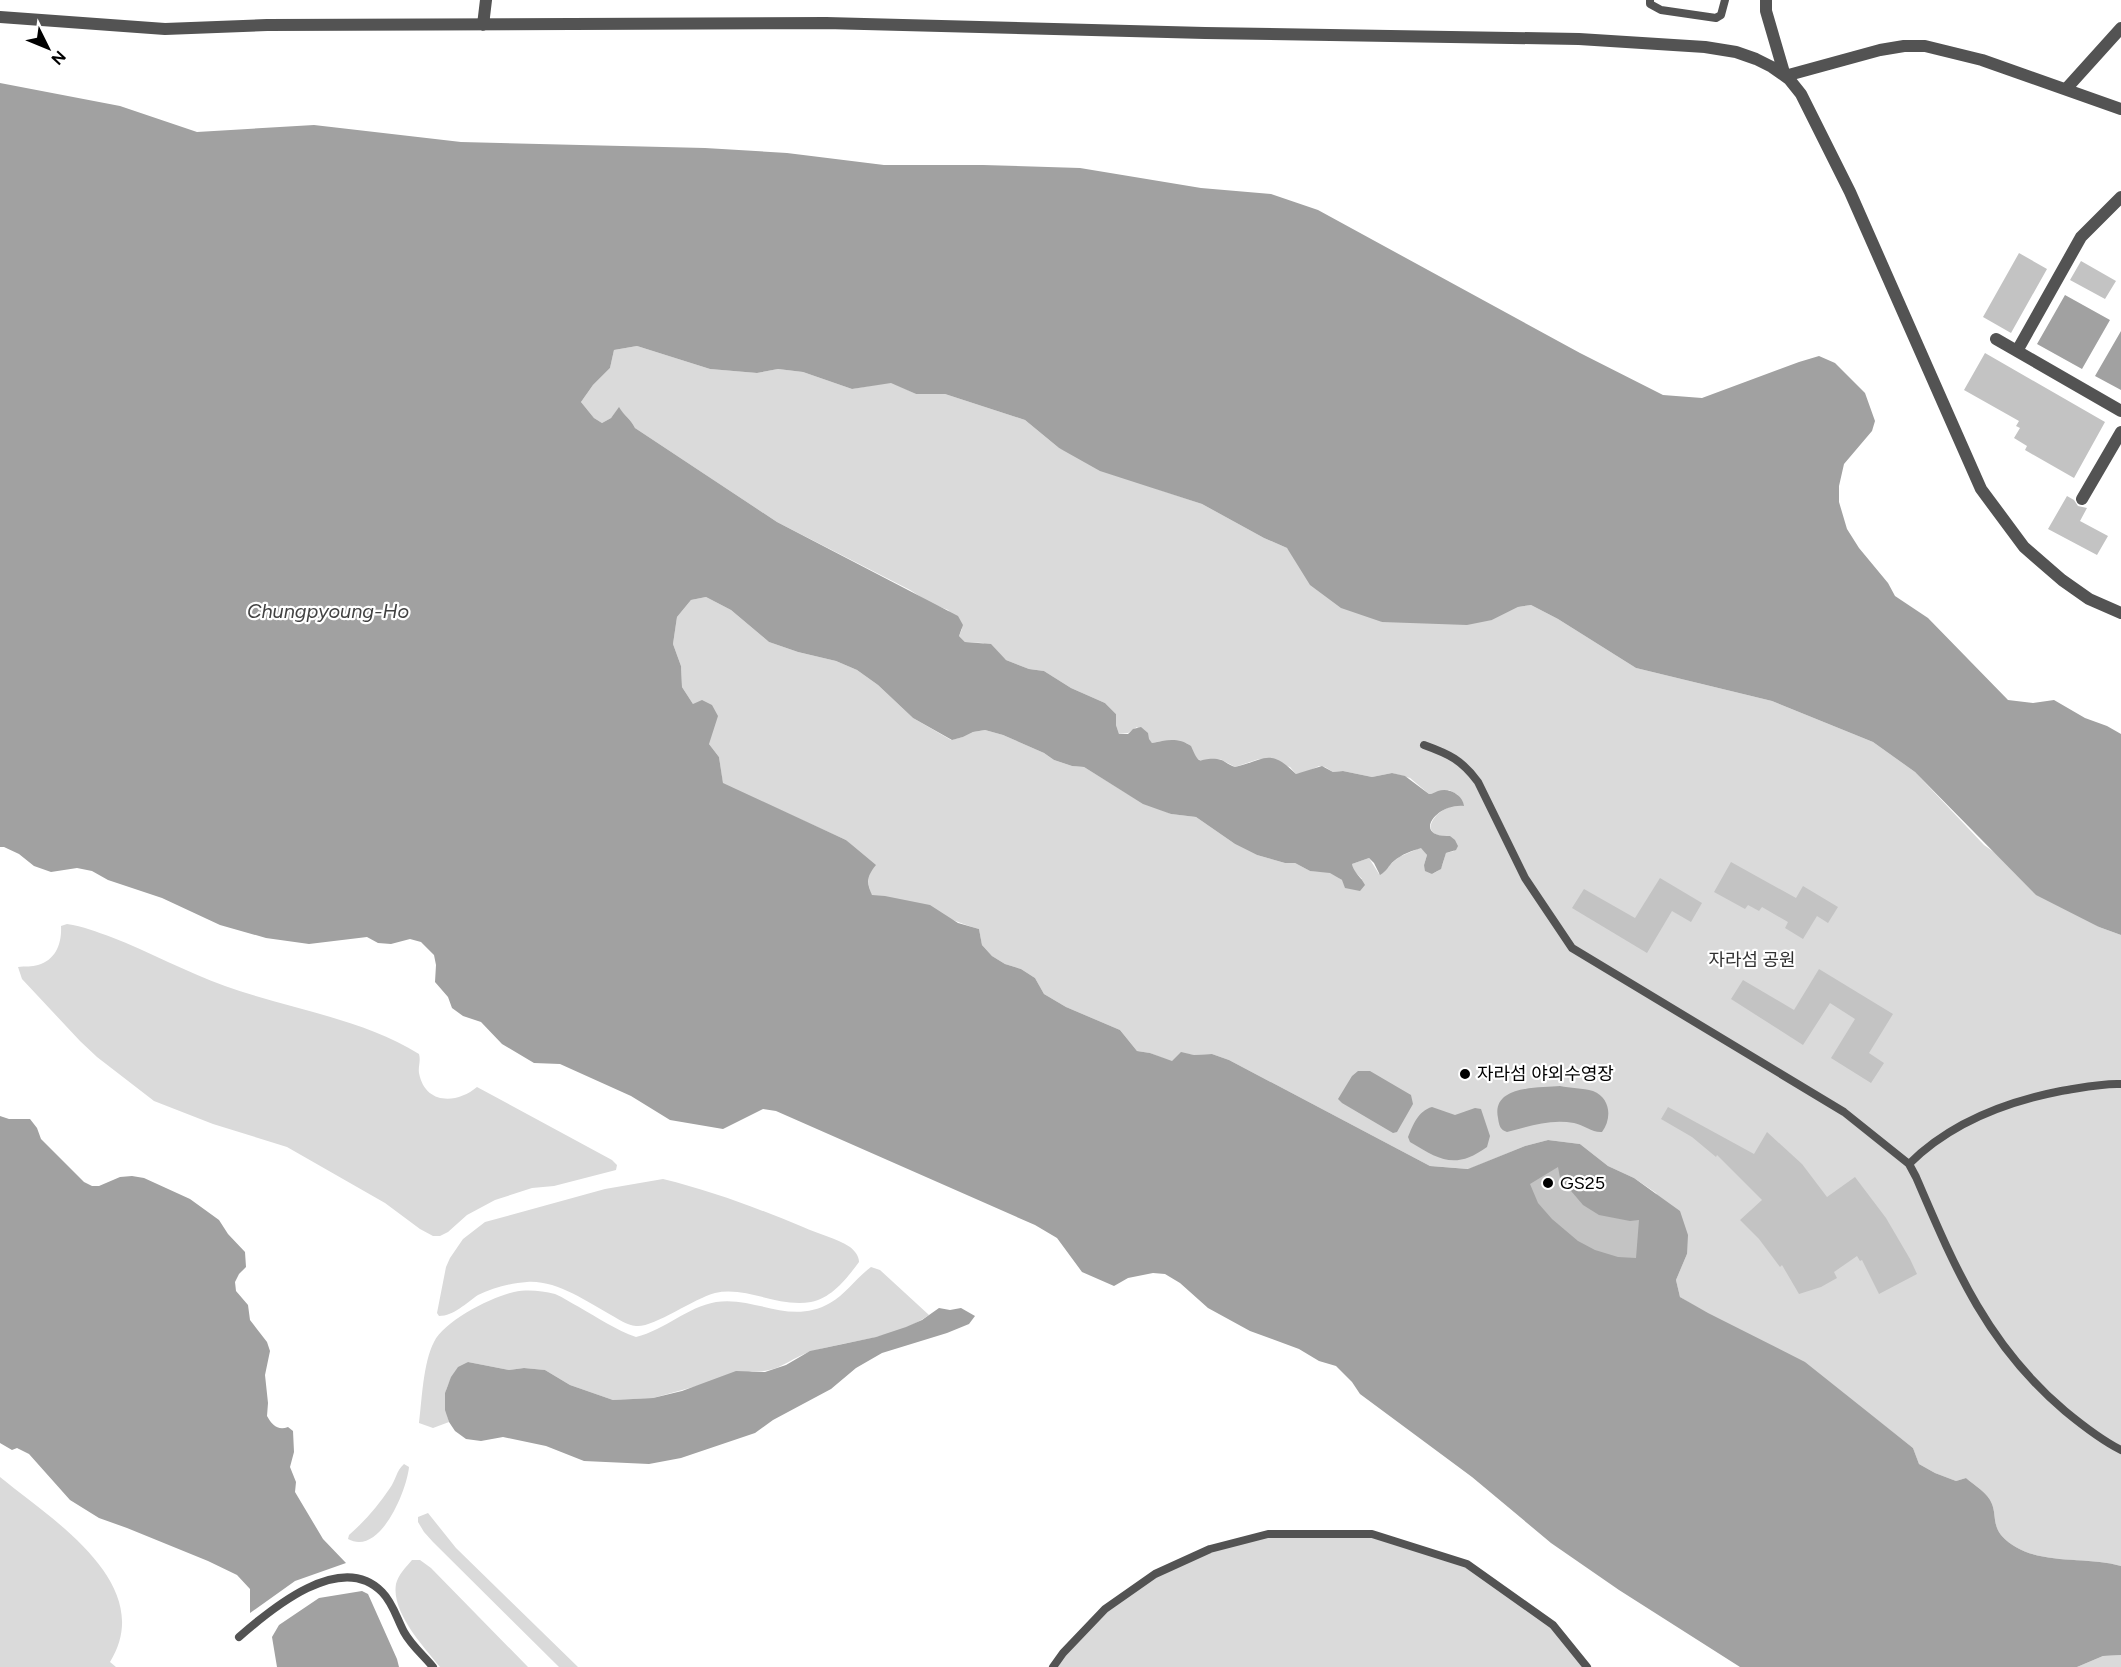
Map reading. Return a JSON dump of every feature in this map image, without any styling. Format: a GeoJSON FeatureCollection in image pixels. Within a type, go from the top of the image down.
{"type":"FeatureCollection","features":[{"type":"Feature","properties":{"kind":"street"},"geometry":{"type":"LineString","coordinates":[[483,25],[486,0]]}},
{"type":"Feature","properties":{"kind":"street"},"geometry":{"type":"LineString","coordinates":[[1766,0],[1766,11],[1785,76]]}},
{"type":"Feature","properties":{"kind":"street"},"geometry":{"type":"LineString","coordinates":[[0,17],[165,29],[278,25],[826,23],[1204,33],[1580,39],[1736,52],[1756,59],[1785,76],[1801,94],[1846,182],[1981,489],[2024,546],[2054,573],[2089,598],[2121,613]]}},
{"type":"Feature","properties":{"kind":"street"},"geometry":{"type":"LineString","coordinates":[[2066,89],[2121,28]]}},
{"type":"Feature","properties":{"kind":"street"},"geometry":{"type":"LineString","coordinates":[[1785,76],[1880,50],[1904,46],[1925,46],[1982,60],[2121,109]]}},
{"type":"Feature","properties":{"kind":"street"},"geometry":{"type":"LineString","coordinates":[[2017,351],[2081,237],[2121,197]]}},
{"type":"Feature","properties":{"kind":"street"},"geometry":{"type":"LineString","coordinates":[[1996,339],[2121,411]]}},
{"type":"Feature","properties":{"kind":"street"},"geometry":{"type":"LineString","coordinates":[[2082,499],[2121,432]]}},
{"type":"Feature","properties":{"kind":"lane"},"geometry":{"type":"LineString","coordinates":[[1650,0],[1650,4],[1661,10],[1716,18],[1721,15],[1725,0]]}},
{"type":"Feature","properties":{"kind":"lane"},"geometry":{"type":"LineString","coordinates":[[1424,746],[1449,754],[1468,768],[1478,782],[1525,878],[1572,948],[1844,1112],[1909,1164],[1917,1177],[1956,1269],[1996,1337],[2021,1369],[2055,1402],[2080,1423],[2121,1450]]}},
{"type":"Feature","properties":{"kind":"lane"},"geometry":{"type":"LineString","coordinates":[[1909,1164],[1926,1147],[1961,1124],[1999,1108],[2033,1097],[2106,1084],[2121,1084]]}},
{"type":"Feature","properties":{"kind":"lane"},"geometry":{"type":"LineString","coordinates":[[1053,1667],[1063,1653],[1105,1609],[1155,1574],[1210,1549],[1268,1534],[1372,1534],[1467,1564],[1553,1625],[1587,1667]]}},
{"type":"Feature","properties":{"kind":"lane"},"geometry":{"type":"LineString","coordinates":[[239,1637],[264,1615],[298,1592],[327,1580],[362,1578],[381,1592],[393,1608],[405,1634],[434,1667]]}},
{"type":"Feature","properties":{"kind":"green space","name":"자라섬 공원"},"geometry":{"type":"Polygon","coordinates":[[[637,346],[710,369],[757,373],[778,369],[803,372],[852,389],[891,382],[916,394],[945,394],[1025,420],[1059,448],[1157,489],[1202,504],[1287,548],[1382,622],[1492,620],[1518,607],[1531,605],[1558,619],[1636,668],[1772,701],[1873,742],[1915,772],[1984,845],[2099,927],[2121,935],[2121,1566],[2042,1556],[2013,1545],[1998,1531],[1990,1500],[1966,1478],[1956,1481],[1919,1464],[1913,1448],[1876,1419],[1680,1297],[1676,1280],[1687,1254],[1656,1193],[1634,1178],[1608,1166],[1580,1144],[1548,1140],[1525,1146],[1469,1169],[1430,1166],[1229,1060],[1212,1054],[1181,1053],[1172,1062],[1150,1053],[1137,1051],[1120,1030],[1066,1007],[1044,994],[1035,978],[992,956],[982,945],[979,929],[913,904],[872,896],[864,862],[846,840],[723,784],[719,757],[709,744],[693,704],[682,687],[681,666],[673,644],[677,617],[691,600],[706,597],[731,610],[769,642],[836,661],[857,670],[878,685],[913,718],[951,740],[985,730],[1003,735],[1044,753],[1054,760],[1084,767],[1126,793],[1171,814],[1196,817],[1235,844],[1257,855],[1285,863],[1295,863],[1310,871],[1330,872],[1342,880],[1362,879],[1354,871],[1352,864],[1369,858],[1379,874],[1399,857],[1422,847],[1427,855],[1424,865],[1432,874],[1439,870],[1446,853],[1454,851],[1450,836],[1433,832],[1432,822],[1441,811],[1457,805],[1458,795],[1449,790],[1429,794],[1410,778],[1392,773],[1372,777],[1343,771],[1333,772],[1319,766],[1296,774],[1290,767],[1259,759],[1235,767],[1220,759],[1203,761],[1197,759],[1188,744],[1170,741],[1152,743],[1137,727],[1128,733],[1119,734],[1116,714],[1105,703],[1071,688],[1044,671],[1029,669],[1006,660],[983,643],[965,642],[959,636],[962,629],[948,610],[930,603],[910,590],[777,522],[635,428],[619,408],[611,418],[602,423],[594,418],[581,402],[593,385],[610,368],[614,350],[637,346]]]}},
{"type":"Feature","properties":{"kind":"green space"},"geometry":{"type":"Polygon","coordinates":[[[67,924],[111,937],[225,986],[373,1031],[419,1054],[419,1073],[422,1083],[435,1096],[451,1098],[469,1093],[477,1087],[612,1160],[617,1165],[616,1170],[554,1186],[532,1188],[495,1200],[467,1215],[448,1232],[440,1236],[433,1236],[385,1203],[287,1147],[213,1124],[154,1101],[97,1057],[22,979],[18,967],[36,966],[49,959],[57,950],[61,926],[67,924]]]}},
{"type":"Feature","properties":{"kind":"green space"},"geometry":{"type":"Polygon","coordinates":[[[663,1179],[734,1200],[839,1241],[854,1250],[859,1262],[832,1292],[819,1300],[799,1303],[739,1292],[715,1293],[652,1323],[636,1326],[626,1323],[570,1292],[538,1282],[495,1288],[478,1295],[450,1314],[439,1316],[437,1313],[446,1267],[450,1258],[463,1239],[485,1222],[605,1189],[663,1179]]]}},
{"type":"Feature","properties":{"kind":"green space"},"geometry":{"type":"Polygon","coordinates":[[[871,1267],[880,1270],[929,1315],[902,1329],[813,1351],[777,1368],[752,1371],[653,1398],[613,1400],[570,1385],[545,1370],[524,1368],[509,1370],[468,1362],[454,1375],[447,1388],[445,1403],[449,1422],[433,1428],[419,1423],[425,1371],[430,1351],[439,1334],[469,1311],[504,1295],[519,1291],[555,1294],[636,1337],[647,1334],[695,1309],[716,1302],[731,1301],[801,1312],[815,1309],[836,1299],[871,1267]]]}},
{"type":"Feature","properties":{"kind":"green space"},"geometry":{"type":"Polygon","coordinates":[[[404,1464],[409,1467],[407,1477],[390,1518],[371,1539],[360,1542],[348,1539],[349,1535],[381,1501],[404,1464]]]}},
{"type":"Feature","properties":{"kind":"green space"},"geometry":{"type":"Polygon","coordinates":[[[0,1477],[70,1533],[92,1556],[110,1580],[120,1606],[121,1633],[110,1662],[116,1667],[0,1667],[0,1477]]]}},
{"type":"Feature","properties":{"kind":"green space"},"geometry":{"type":"Polygon","coordinates":[[[428,1513],[456,1548],[578,1667],[559,1667],[433,1542],[418,1522],[418,1517],[428,1513]]]}},
{"type":"Feature","properties":{"kind":"green space"},"geometry":{"type":"Polygon","coordinates":[[[1268,1534],[1372,1534],[1467,1564],[1553,1625],[1587,1667],[1053,1667],[1105,1609],[1155,1574],[1210,1549],[1268,1534]]]}},
{"type":"Feature","properties":{"kind":"green space"},"geometry":{"type":"Polygon","coordinates":[[[412,1560],[420,1560],[431,1568],[528,1667],[440,1667],[410,1628],[396,1595],[396,1584],[400,1574],[412,1560]]]}},
{"type":"Feature","properties":{"kind":"green space"},"geometry":{"type":"Polygon","coordinates":[[[2121,1655],[2121,1667],[2077,1667],[2103,1656],[2121,1655]]]}},
{"type":"Feature","properties":{"kind":"water","name":"Chungpyoung-Ho"},"geometry":{"type":"Polygon","coordinates":[[[0,83],[120,106],[197,132],[314,125],[461,142],[705,148],[787,153],[884,165],[1080,168],[1201,188],[1271,194],[1318,210],[1580,353],[1663,395],[1702,398],[1819,356],[1835,363],[1865,393],[1875,421],[1872,431],[1844,464],[1839,486],[1839,502],[1847,529],[1859,548],[1888,583],[1895,596],[1928,618],[2008,700],[2033,703],[2054,700],[2085,718],[2121,734],[2121,935],[2099,927],[2036,895],[1915,772],[1873,742],[1772,701],[1636,668],[1558,619],[1531,605],[1518,607],[1492,620],[1467,625],[1382,622],[1341,608],[1310,585],[1287,548],[1202,504],[1100,471],[1059,448],[1025,420],[945,394],[916,394],[891,383],[852,389],[803,372],[778,369],[757,373],[710,369],[637,346],[614,350],[610,368],[593,385],[581,402],[594,418],[602,423],[611,418],[619,407],[635,428],[777,522],[958,616],[963,625],[959,636],[965,642],[991,644],[1006,660],[1029,669],[1044,671],[1071,688],[1105,703],[1116,714],[1119,734],[1128,734],[1133,729],[1141,727],[1148,733],[1152,743],[1167,740],[1181,741],[1191,746],[1199,760],[1219,759],[1235,767],[1260,759],[1273,758],[1296,774],[1322,766],[1333,772],[1343,771],[1372,777],[1392,773],[1405,776],[1429,794],[1447,790],[1458,795],[1464,806],[1444,810],[1432,821],[1430,827],[1432,832],[1450,836],[1458,846],[1456,850],[1446,853],[1441,869],[1432,874],[1425,871],[1427,855],[1421,848],[1397,859],[1380,875],[1369,858],[1352,864],[1365,885],[1360,891],[1345,888],[1342,880],[1330,873],[1310,871],[1295,863],[1285,863],[1257,855],[1235,844],[1196,817],[1171,814],[1143,804],[1084,767],[1054,760],[1044,753],[1003,735],[985,730],[952,740],[913,718],[878,685],[857,670],[836,661],[769,642],[731,610],[706,597],[691,600],[677,617],[673,644],[681,666],[682,687],[693,704],[702,700],[712,705],[718,716],[709,744],[719,757],[723,783],[846,840],[876,865],[868,879],[872,895],[930,905],[958,923],[979,929],[982,945],[992,956],[1035,978],[1044,994],[1066,1007],[1120,1030],[1137,1051],[1172,1061],[1181,1052],[1194,1055],[1212,1054],[1229,1060],[1430,1166],[1468,1169],[1525,1146],[1548,1140],[1580,1144],[1608,1166],[1634,1178],[1680,1211],[1688,1235],[1687,1254],[1676,1280],[1680,1297],[1805,1362],[1913,1448],[1919,1464],[1956,1481],[1966,1478],[1990,1500],[1998,1531],[2013,1545],[2042,1556],[2121,1566],[2121,1655],[2103,1656],[2077,1667],[1740,1667],[1619,1590],[1551,1543],[1472,1477],[1360,1394],[1336,1366],[1250,1331],[1208,1308],[1180,1283],[1165,1274],[1153,1273],[1128,1278],[1114,1286],[1082,1272],[1057,1238],[1035,1225],[776,1111],[763,1109],[723,1129],[670,1120],[631,1096],[560,1064],[534,1063],[502,1044],[481,1022],[463,1016],[452,1008],[448,997],[435,982],[434,955],[421,942],[410,939],[391,944],[378,943],[367,937],[309,944],[266,938],[220,925],[162,898],[108,880],[92,871],[77,868],[51,872],[34,866],[19,854],[0,847],[0,83]]]}},
{"type":"Feature","properties":{"kind":"water"},"geometry":{"type":"Polygon","coordinates":[[[2065,295],[2110,320],[2082,369],[2037,344],[2065,295]]]}},
{"type":"Feature","properties":{"kind":"water"},"geometry":{"type":"Polygon","coordinates":[[[2121,331],[2121,390],[2095,376],[2121,331]]]}},
{"type":"Feature","properties":{"kind":"water"},"geometry":{"type":"Polygon","coordinates":[[[1358,1071],[1370,1071],[1411,1095],[1413,1104],[1397,1132],[1393,1133],[1338,1099],[1352,1076],[1358,1071]]]}},
{"type":"Feature","properties":{"kind":"water"},"geometry":{"type":"Polygon","coordinates":[[[1560,1086],[1585,1089],[1599,1094],[1608,1109],[1607,1121],[1602,1132],[1565,1122],[1540,1124],[1507,1132],[1501,1129],[1498,1121],[1498,1107],[1502,1099],[1518,1090],[1560,1086]]]}},
{"type":"Feature","properties":{"kind":"water"},"geometry":{"type":"Polygon","coordinates":[[[1432,1107],[1455,1115],[1475,1108],[1481,1109],[1490,1136],[1487,1147],[1466,1158],[1448,1160],[1430,1154],[1410,1142],[1408,1137],[1417,1119],[1432,1107]]]}},
{"type":"Feature","properties":{"kind":"water"},"geometry":{"type":"Polygon","coordinates":[[[0,1116],[9,1119],[30,1119],[41,1139],[84,1182],[92,1186],[99,1186],[120,1177],[132,1176],[144,1178],[190,1199],[219,1220],[228,1234],[245,1252],[246,1267],[235,1282],[236,1291],[248,1305],[250,1320],[267,1342],[270,1351],[265,1375],[267,1416],[276,1426],[288,1427],[293,1431],[294,1452],[290,1467],[296,1482],[295,1492],[323,1539],[346,1563],[295,1581],[250,1613],[250,1589],[237,1575],[208,1561],[99,1518],[70,1500],[29,1454],[17,1448],[12,1450],[0,1443],[0,1116]]]}},
{"type":"Feature","properties":{"kind":"water"},"geometry":{"type":"Polygon","coordinates":[[[939,1308],[950,1310],[961,1308],[975,1316],[969,1324],[947,1333],[882,1353],[856,1368],[831,1389],[773,1420],[755,1433],[681,1458],[649,1464],[584,1461],[546,1446],[503,1437],[481,1441],[466,1439],[455,1431],[445,1410],[445,1393],[451,1377],[458,1367],[468,1362],[509,1370],[524,1368],[545,1370],[570,1385],[613,1400],[653,1398],[682,1391],[736,1371],[765,1372],[786,1365],[810,1351],[876,1337],[906,1327],[922,1320],[939,1308]]]}},
{"type":"Feature","properties":{"kind":"water"},"geometry":{"type":"Polygon","coordinates":[[[362,1591],[368,1594],[399,1667],[277,1667],[272,1637],[279,1625],[319,1598],[362,1591]]]}},
{"type":"Feature","properties":{"kind":"building"},"geometry":{"type":"Polygon","coordinates":[[[2019,253],[2047,269],[2011,333],[1983,317],[2019,253]]]}},
{"type":"Feature","properties":{"kind":"building"},"geometry":{"type":"Polygon","coordinates":[[[2081,261],[2116,281],[2105,299],[2070,280],[2081,261]]]}},
{"type":"Feature","properties":{"kind":"building"},"geometry":{"type":"Polygon","coordinates":[[[1985,353],[2105,422],[2074,478],[2025,450],[2027,446],[2014,438],[2020,428],[2016,426],[2019,421],[1964,390],[1985,353]]]}},
{"type":"Feature","properties":{"kind":"building"},"geometry":{"type":"Polygon","coordinates":[[[2067,496],[2078,506],[2087,508],[2080,521],[2108,536],[2097,555],[2048,529],[2067,496]]]}},
{"type":"Feature","properties":{"kind":"building"},"geometry":{"type":"Polygon","coordinates":[[[1731,862],[1796,898],[1803,886],[1838,907],[1828,923],[1817,916],[1803,939],[1785,928],[1788,922],[1762,907],[1759,911],[1748,905],[1745,909],[1714,892],[1731,862]]]}},
{"type":"Feature","properties":{"kind":"building"},"geometry":{"type":"Polygon","coordinates":[[[1660,878],[1702,903],[1691,922],[1672,911],[1647,953],[1572,908],[1584,889],[1635,918],[1660,878]]]}},
{"type":"Feature","properties":{"kind":"building"},"geometry":{"type":"Polygon","coordinates":[[[1819,969],[1893,1014],[1869,1053],[1884,1063],[1871,1083],[1831,1058],[1855,1019],[1830,1003],[1803,1045],[1731,999],[1743,980],[1794,1010],[1819,969]]]}},
{"type":"Feature","properties":{"kind":"building"},"geometry":{"type":"Polygon","coordinates":[[[1668,1107],[1754,1154],[1767,1132],[1802,1164],[1827,1197],[1855,1177],[1886,1218],[1917,1274],[1879,1294],[1862,1260],[1860,1261],[1857,1256],[1834,1272],[1837,1278],[1821,1287],[1799,1294],[1782,1265],[1780,1267],[1759,1239],[1740,1220],[1762,1200],[1717,1155],[1716,1157],[1692,1137],[1661,1119],[1668,1107]]]}},
{"type":"Feature","properties":{"kind":"building"},"geometry":{"type":"Polygon","coordinates":[[[1558,1167],[1560,1178],[1583,1205],[1599,1215],[1630,1221],[1639,1220],[1636,1258],[1618,1257],[1595,1250],[1578,1241],[1552,1219],[1538,1203],[1530,1184],[1558,1167]]]}},
{"type":"Feature","properties":{"kind":"place","name":"자라섬 야외수영장"},"geometry":{"type":"Point","coordinates":[1465,1074]}},
{"type":"Feature","properties":{"kind":"place","name":"GS25"},"geometry":{"type":"Point","coordinates":[1548,1183]}}]}
